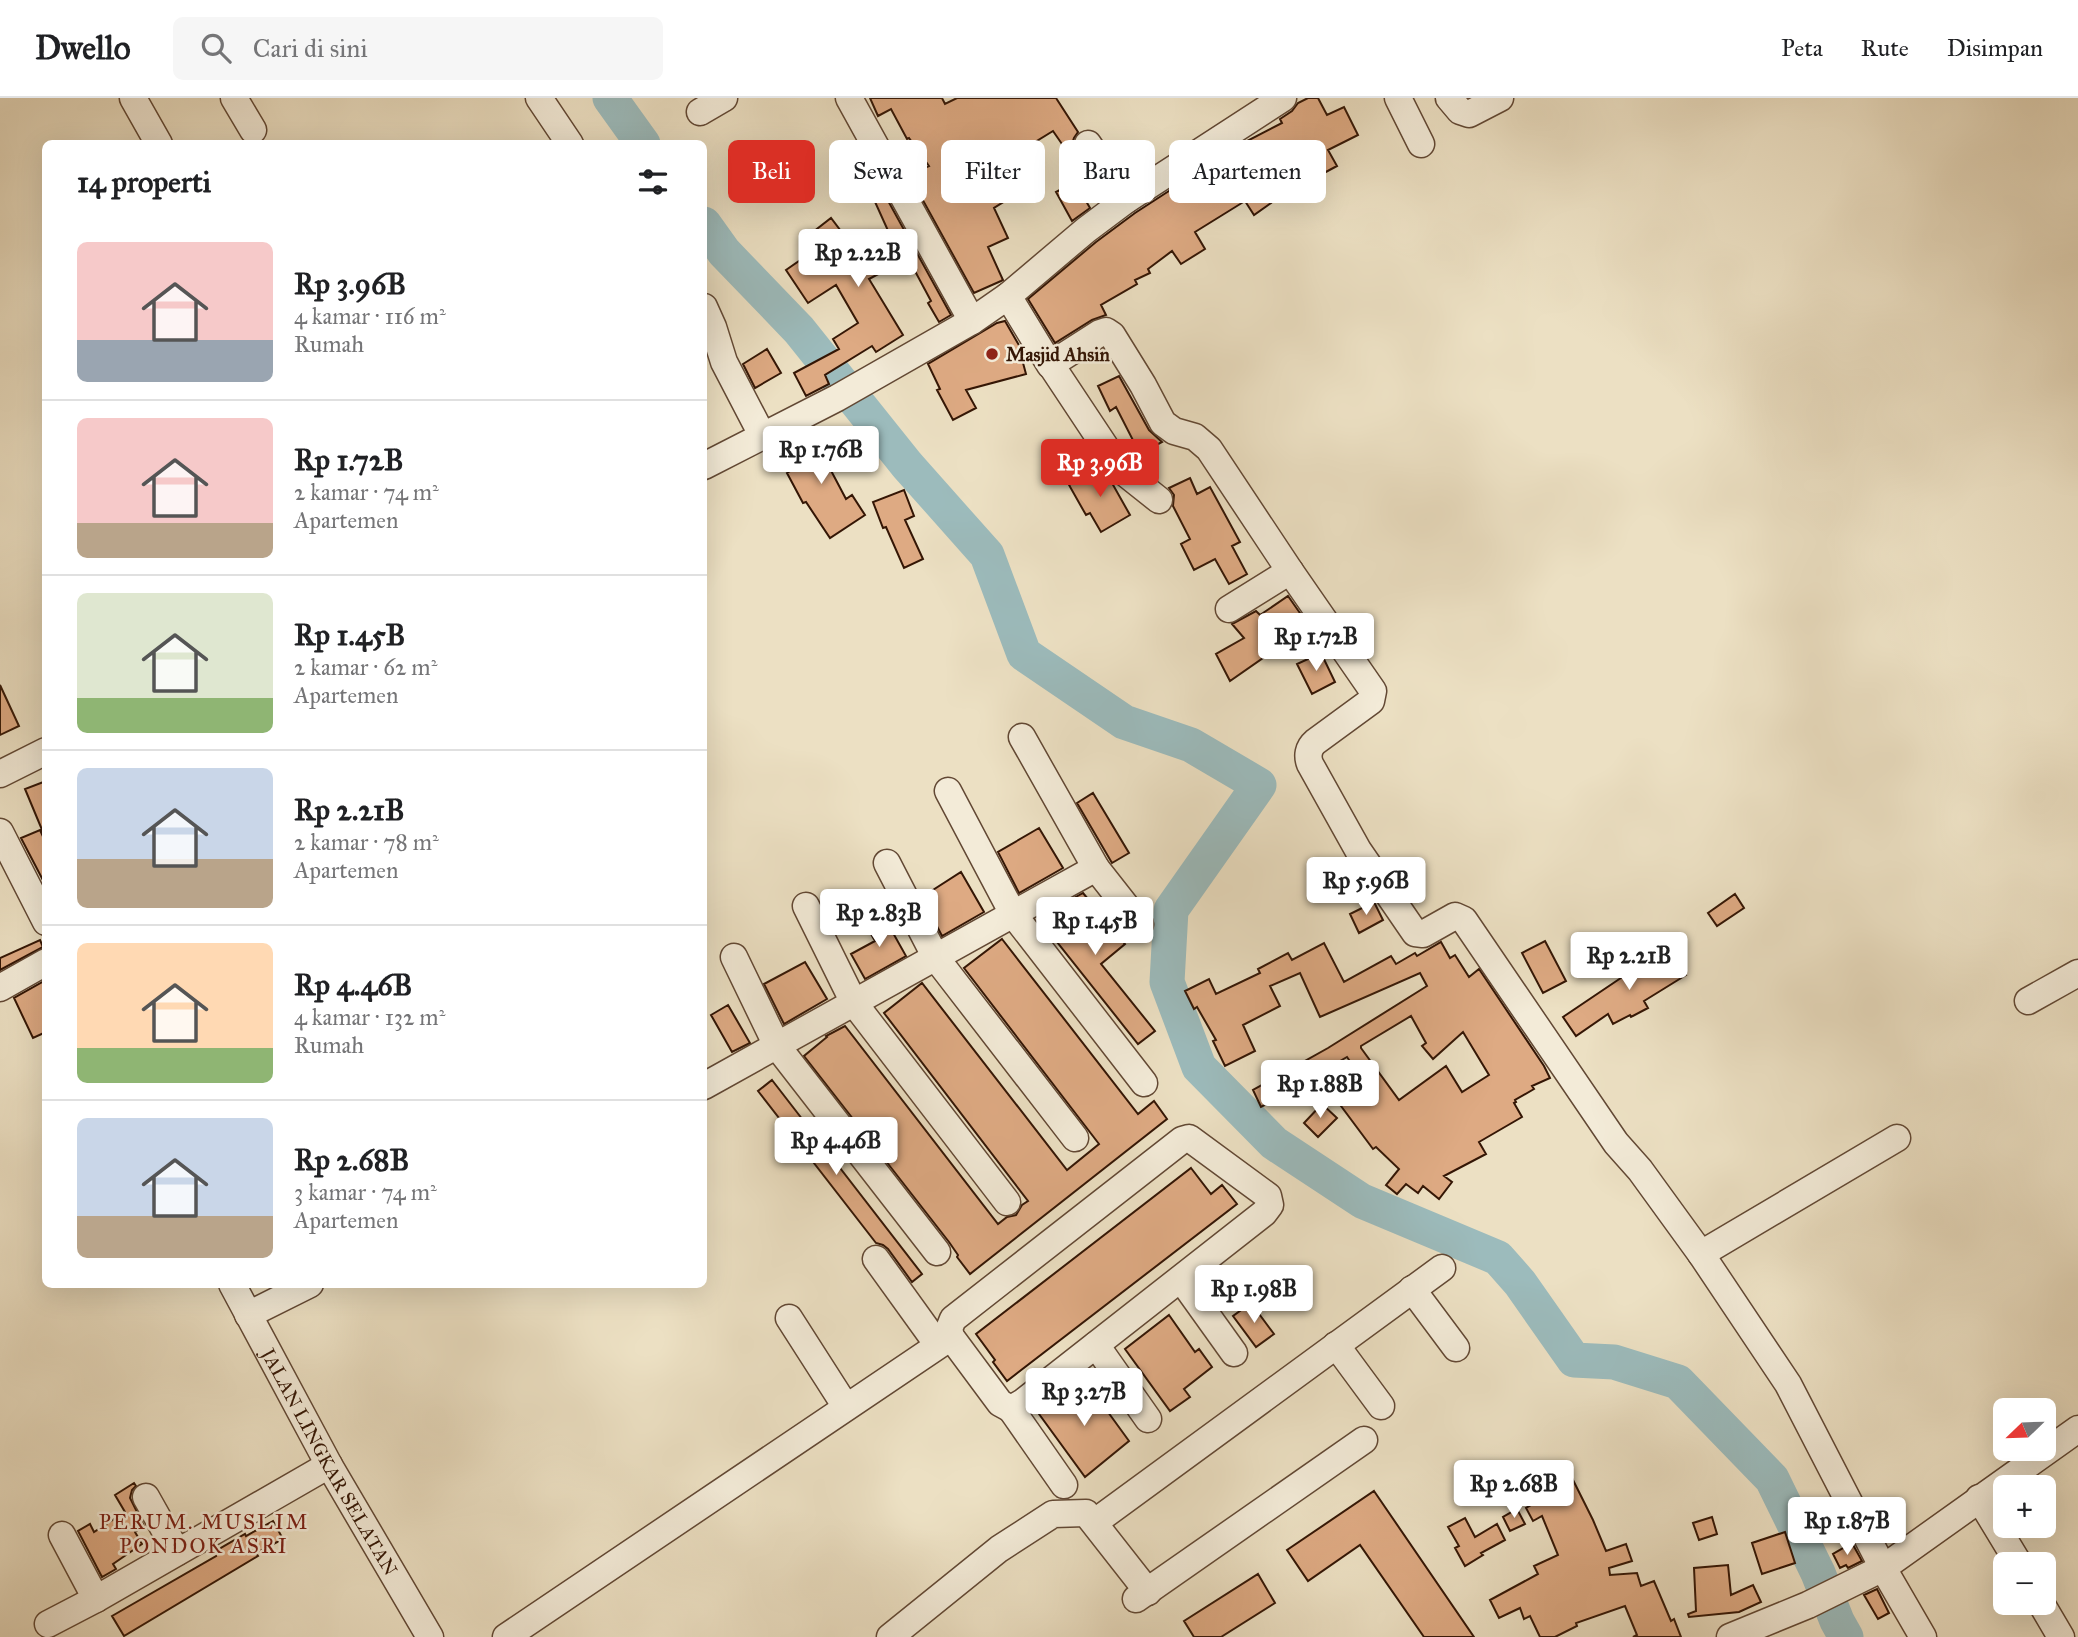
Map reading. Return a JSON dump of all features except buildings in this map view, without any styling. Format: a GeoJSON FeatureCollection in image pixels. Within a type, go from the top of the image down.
{"type":"FeatureCollection","features":[{"type":"Feature","properties":{"kind":"street"},"geometry":{"type":"LineString","coordinates":[[133,98],[157,140]]}},
{"type":"Feature","properties":{"kind":"street"},"geometry":{"type":"LineString","coordinates":[[234,98],[253,130]]}},
{"type":"Feature","properties":{"kind":"street"},"geometry":{"type":"LineString","coordinates":[[539,98],[567,140]]}},
{"type":"Feature","properties":{"kind":"street"},"geometry":{"type":"LineString","coordinates":[[700,112],[724,98]]}},
{"type":"Feature","properties":{"kind":"street"},"geometry":{"type":"LineString","coordinates":[[849,98],[972,321]]}},
{"type":"Feature","properties":{"kind":"street"},"geometry":{"type":"LineString","coordinates":[[1155,181],[1283,98]]}},
{"type":"Feature","properties":{"kind":"street"},"geometry":{"type":"LineString","coordinates":[[1398,98],[1421,144]]}},
{"type":"Feature","properties":{"kind":"street"},"geometry":{"type":"LineString","coordinates":[[1449,98],[1460,111],[1469,114],[1500,98]]}},
{"type":"Feature","properties":{"kind":"street"},"geometry":{"type":"LineString","coordinates":[[707,464],[837,398],[972,321],[1008,296],[1122,203]]}},
{"type":"Feature","properties":{"kind":"street"},"geometry":{"type":"LineString","coordinates":[[1008,296],[1120,469],[1159,500]]}},
{"type":"Feature","properties":{"kind":"street"},"geometry":{"type":"LineString","coordinates":[[707,314],[724,362],[762,435]]}},
{"type":"Feature","properties":{"kind":"street"},"geometry":{"type":"LineString","coordinates":[[1051,365],[1100,332],[1106,331],[1111,334],[1143,385],[1160,420],[1170,429],[1195,437],[1205,444],[1373,691],[1371,701],[1312,744],[1308,756],[1358,850],[1415,933],[1423,934],[1455,916],[1463,919],[1616,1143],[1640,1170],[1701,1254],[1788,1384],[1883,1568],[1923,1637]]}},
{"type":"Feature","properties":{"kind":"street"},"geometry":{"type":"LineString","coordinates":[[1229,609],[1290,571]]}},
{"type":"Feature","properties":{"kind":"street"},"geometry":{"type":"LineString","coordinates":[[1022,737],[1096,867],[1140,924]]}},
{"type":"Feature","properties":{"kind":"street"},"geometry":{"type":"LineString","coordinates":[[0,774],[42,753]]}},
{"type":"Feature","properties":{"kind":"street"},"geometry":{"type":"LineString","coordinates":[[948,791],[1013,914],[1144,1083]]}},
{"type":"Feature","properties":{"kind":"street"},"geometry":{"type":"LineString","coordinates":[[0,832],[36,880],[42,905]]}},
{"type":"Feature","properties":{"kind":"street"},"geometry":{"type":"LineString","coordinates":[[887,863],[936,958],[1075,1139]]}},
{"type":"Feature","properties":{"kind":"street"},"geometry":{"type":"LineString","coordinates":[[707,1084],[1096,867]]}},
{"type":"Feature","properties":{"kind":"street"},"geometry":{"type":"LineString","coordinates":[[806,906],[854,1003],[1007,1202]]}},
{"type":"Feature","properties":{"kind":"street"},"geometry":{"type":"LineString","coordinates":[[734,957],[777,1046],[937,1252]]}},
{"type":"Feature","properties":{"kind":"street"},"geometry":{"type":"LineString","coordinates":[[0,988],[42,964]]}},
{"type":"Feature","properties":{"kind":"street"},"geometry":{"type":"LineString","coordinates":[[2028,1001],[2078,973]]}},
{"type":"Feature","properties":{"kind":"street"},"geometry":{"type":"LineString","coordinates":[[506,1637],[944,1341],[953,1319],[1182,1140],[1189,1138],[1268,1196],[1270,1205],[1264,1213],[1011,1409]]}},
{"type":"Feature","properties":{"kind":"street"},"geometry":{"type":"LineString","coordinates":[[1701,1254],[1897,1138]]}},
{"type":"Feature","properties":{"kind":"street"},"geometry":{"type":"LineString","coordinates":[[876,1259],[944,1341],[1000,1403],[1011,1409],[1064,1485]]}},
{"type":"Feature","properties":{"kind":"street"},"geometry":{"type":"LineString","coordinates":[[1095,1522],[1442,1268]]}},
{"type":"Feature","properties":{"kind":"street"},"geometry":{"type":"LineString","coordinates":[[1181,1279],[1234,1353]]}},
{"type":"Feature","properties":{"kind":"street","name":"JALAN LINGKAR SELATAN"},"geometry":{"type":"LineString","coordinates":[[234,1288],[329,1465],[430,1637]]}},
{"type":"Feature","properties":{"kind":"street"},"geometry":{"type":"LineString","coordinates":[[248,1315],[302,1288]]}},
{"type":"Feature","properties":{"kind":"street"},"geometry":{"type":"LineString","coordinates":[[1412,1289],[1456,1348]]}},
{"type":"Feature","properties":{"kind":"street"},"geometry":{"type":"LineString","coordinates":[[789,1318],[846,1407]]}},
{"type":"Feature","properties":{"kind":"street"},"geometry":{"type":"LineString","coordinates":[[1096,1345],[1148,1419]]}},
{"type":"Feature","properties":{"kind":"street"},"geometry":{"type":"LineString","coordinates":[[1336,1345],[1381,1406]]}},
{"type":"Feature","properties":{"kind":"street"},"geometry":{"type":"LineString","coordinates":[[1730,1637],[1808,1605],[1883,1568],[2078,1429]]}},
{"type":"Feature","properties":{"kind":"street"},"geometry":{"type":"LineString","coordinates":[[890,1637],[999,1549],[1054,1514],[1086,1513],[1095,1522],[1142,1596],[1364,1440]]}},
{"type":"Feature","properties":{"kind":"street"},"geometry":{"type":"LineString","coordinates":[[48,1624],[329,1465]]}},
{"type":"Feature","properties":{"kind":"street"},"geometry":{"type":"LineString","coordinates":[[146,1497],[177,1552]]}},
{"type":"Feature","properties":{"kind":"street"},"geometry":{"type":"LineString","coordinates":[[1979,1498],[2012,1552]]}},
{"type":"Feature","properties":{"kind":"street"},"geometry":{"type":"LineString","coordinates":[[62,1535],[96,1599]]}},
{"type":"Feature","properties":{"kind":"street"},"geometry":{"type":"LineString","coordinates":[[2048,1615],[2061,1637]]}},
{"type":"Feature","properties":{"kind":"waterway"},"geometry":{"type":"LineString","coordinates":[[610,98],[640,140]]}},
{"type":"Feature","properties":{"kind":"waterway"},"geometry":{"type":"LineString","coordinates":[[707,228],[724,252],[799,330],[907,465],[987,555],[1024,654],[1124,722],[1191,745],[1259,785],[1171,910],[1167,982],[1199,1067],[1274,1143],[1362,1201],[1498,1258],[1520,1283],[1574,1360],[1614,1362],[1678,1382],[1772,1479],[1846,1637]]}},
{"type":"Feature","properties":{"kind":"place","name":"Masjid Ahsin"},"geometry":{"type":"Point","coordinates":[992,354]}},
{"type":"Feature","properties":{"kind":"district","name":"PERUM. MUSLIM PONDOK ASRI"},"geometry":{"type":"Point","coordinates":[204,1534]}}]}
